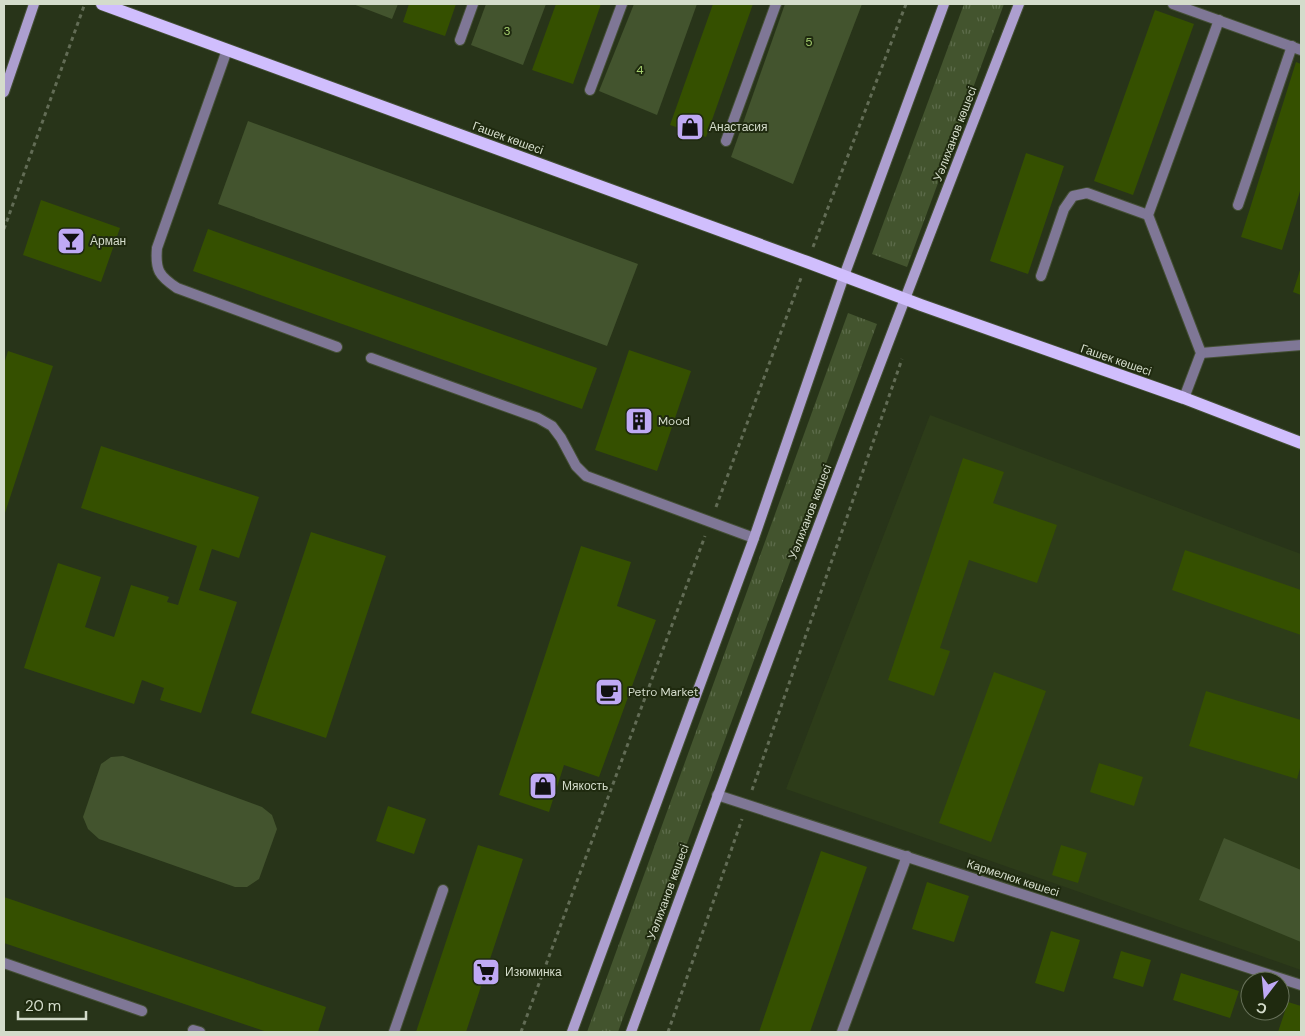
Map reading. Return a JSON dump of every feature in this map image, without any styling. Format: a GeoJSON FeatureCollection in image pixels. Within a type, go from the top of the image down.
{"type":"FeatureCollection","features":[{"type":"Feature","properties":{"kind":"main road"},"geometry":{"type":"LineString","coordinates":[[4,92],[34,4]]}},
{"type":"Feature","properties":{"kind":"main road","name":"Гашек көшесі"},"geometry":{"type":"LineString","coordinates":[[102,4],[920,305],[1184,398],[1301,443]]}},
{"type":"Feature","properties":{"kind":"main road"},"geometry":{"type":"LineString","coordinates":[[572,1032],[754,538],[844,276],[944,4]]}},
{"type":"Feature","properties":{"kind":"main road","name":"Уәлиханов көшесі"},"geometry":{"type":"LineString","coordinates":[[631,1032],[717,795],[904,299],[1019,4]]}},
{"type":"Feature","properties":{"kind":"lane"},"geometry":{"type":"LineString","coordinates":[[460,40],[473,4]]}},
{"type":"Feature","properties":{"kind":"lane"},"geometry":{"type":"LineString","coordinates":[[590,90],[622,4]]}},
{"type":"Feature","properties":{"kind":"lane"},"geometry":{"type":"LineString","coordinates":[[726,142],[776,4]]}},
{"type":"Feature","properties":{"kind":"lane"},"geometry":{"type":"LineString","coordinates":[[1173,4],[1297,48],[1238,205]]}},
{"type":"Feature","properties":{"kind":"lane"},"geometry":{"type":"LineString","coordinates":[[1184,398],[1201,353],[1148,215],[1219,20]]}},
{"type":"Feature","properties":{"kind":"lane"},"geometry":{"type":"LineString","coordinates":[[227,50],[157,248],[157,268],[161,276],[177,288],[338,347]]}},
{"type":"Feature","properties":{"kind":"lane"},"geometry":{"type":"LineString","coordinates":[[1041,276],[1064,209],[1073,196],[1087,193],[1148,215]]}},
{"type":"Feature","properties":{"kind":"lane"},"geometry":{"type":"LineString","coordinates":[[1201,353],[1301,345]]}},
{"type":"Feature","properties":{"kind":"lane"},"geometry":{"type":"LineString","coordinates":[[370,358],[538,418],[552,426],[561,438],[576,466],[586,476],[754,538]]}},
{"type":"Feature","properties":{"kind":"lane","name":"Кармелюк көшесі"},"geometry":{"type":"LineString","coordinates":[[717,795],[1301,985]]}},
{"type":"Feature","properties":{"kind":"lane"},"geometry":{"type":"LineString","coordinates":[[842,1032],[907,856]]}},
{"type":"Feature","properties":{"kind":"lane"},"geometry":{"type":"LineString","coordinates":[[394,1032],[443,890]]}},
{"type":"Feature","properties":{"kind":"lane"},"geometry":{"type":"LineString","coordinates":[[4,963],[142,1011]]}},
{"type":"Feature","properties":{"kind":"path"},"geometry":{"type":"LineString","coordinates":[[4,229],[84,4]]}},
{"type":"Feature","properties":{"kind":"path"},"geometry":{"type":"LineString","coordinates":[[668,1032],[904,352]]}},
{"type":"Feature","properties":{"kind":"shaded area"},"geometry":{"type":"Polygon","coordinates":[[[930,415],[1301,554],[1301,970],[786,789],[930,415]]]}},
{"type":"Feature","properties":{"kind":"green space"},"geometry":{"type":"Polygon","coordinates":[[[353,4],[398,4],[392,19],[353,4]]]}},
{"type":"Feature","properties":{"kind":"green space","name":"3"},"geometry":{"type":"Polygon","coordinates":[[[486,4],[546,4],[523,65],[471,45],[486,4]]]}},
{"type":"Feature","properties":{"kind":"green space","name":"4"},"geometry":{"type":"Polygon","coordinates":[[[634,4],[697,4],[657,115],[599,91],[634,4]]]}},
{"type":"Feature","properties":{"kind":"green space","name":"5"},"geometry":{"type":"Polygon","coordinates":[[[785,4],[862,4],[793,184],[731,157],[785,4]]]}},
{"type":"Feature","properties":{"kind":"green space"},"geometry":{"type":"Polygon","coordinates":[[[964,4],[1004,4],[907,267],[872,254],[964,4]]]}},
{"type":"Feature","properties":{"kind":"green space"},"geometry":{"type":"Polygon","coordinates":[[[248,121],[638,264],[607,346],[218,204],[248,121]]]}},
{"type":"Feature","properties":{"kind":"green space"},"geometry":{"type":"Polygon","coordinates":[[[848,313],[877,324],[618,1032],[587,1032],[848,313]]]}},
{"type":"Feature","properties":{"kind":"green space"},"geometry":{"type":"Polygon","coordinates":[[[123,756],[262,807],[272,815],[277,829],[259,879],[247,887],[235,887],[99,839],[88,829],[83,817],[101,764],[111,757],[123,756]]]}},
{"type":"Feature","properties":{"kind":"green space"},"geometry":{"type":"Polygon","coordinates":[[[1224,838],[1301,870],[1301,942],[1199,900],[1224,838]]]}},
{"type":"Feature","properties":{"kind":"building"},"geometry":{"type":"Polygon","coordinates":[[[409,4],[456,4],[445,36],[403,22],[409,4]]]}},
{"type":"Feature","properties":{"kind":"building"},"geometry":{"type":"Polygon","coordinates":[[[556,4],[601,4],[573,84],[532,70],[556,4]]]}},
{"type":"Feature","properties":{"kind":"building"},"geometry":{"type":"Polygon","coordinates":[[[713,4],[753,4],[706,137],[670,125],[713,4]]]}},
{"type":"Feature","properties":{"kind":"building"},"geometry":{"type":"Polygon","coordinates":[[[1155,10],[1194,24],[1133,195],[1094,181],[1155,10]]]}},
{"type":"Feature","properties":{"kind":"building"},"geometry":{"type":"Polygon","coordinates":[[[1296,62],[1301,64],[1301,188],[1282,250],[1241,237],[1296,62]]]}},
{"type":"Feature","properties":{"kind":"building"},"geometry":{"type":"Polygon","coordinates":[[[1026,153],[1064,166],[1028,274],[990,261],[1026,153]]]}},
{"type":"Feature","properties":{"kind":"building","name":"Арман"},"geometry":{"type":"Polygon","coordinates":[[[41,200],[120,228],[101,282],[23,255],[41,200]]]}},
{"type":"Feature","properties":{"kind":"building"},"geometry":{"type":"Polygon","coordinates":[[[208,229],[597,368],[582,409],[193,271],[208,229]]]}},
{"type":"Feature","properties":{"kind":"building"},"geometry":{"type":"Polygon","coordinates":[[[1301,267],[1301,295],[1293,292],[1301,267]]]}},
{"type":"Feature","properties":{"kind":"building","name":"Mood"},"geometry":{"type":"Polygon","coordinates":[[[629,350],[691,371],[657,471],[595,450],[629,350]]]}},
{"type":"Feature","properties":{"kind":"building"},"geometry":{"type":"Polygon","coordinates":[[[8,351],[53,366],[4,516],[4,364],[8,351]]]}},
{"type":"Feature","properties":{"kind":"building"},"geometry":{"type":"Polygon","coordinates":[[[101,446],[259,497],[239,558],[212,549],[199,590],[237,602],[201,713],[160,700],[164,688],[142,680],[134,704],[24,668],[58,563],[101,577],[85,627],[114,637],[131,585],[169,597],[167,602],[178,605],[197,546],[81,508],[101,446]]]}},
{"type":"Feature","properties":{"kind":"building"},"geometry":{"type":"Polygon","coordinates":[[[963,458],[1004,472],[993,503],[1057,525],[1037,583],[969,560],[940,648],[950,651],[934,696],[888,680],[963,458]]]}},
{"type":"Feature","properties":{"kind":"building"},"geometry":{"type":"Polygon","coordinates":[[[311,532],[386,556],[326,738],[251,713],[311,532]]]}},
{"type":"Feature","properties":{"kind":"building"},"geometry":{"type":"Polygon","coordinates":[[[581,546],[631,562],[617,606],[656,620],[599,777],[564,765],[549,812],[499,795],[581,546]]]}},
{"type":"Feature","properties":{"kind":"building"},"geometry":{"type":"Polygon","coordinates":[[[1185,550],[1301,590],[1301,635],[1172,590],[1185,550]]]}},
{"type":"Feature","properties":{"kind":"building"},"geometry":{"type":"Polygon","coordinates":[[[994,672],[1046,691],[991,842],[939,823],[994,672]]]}},
{"type":"Feature","properties":{"kind":"building"},"geometry":{"type":"Polygon","coordinates":[[[1206,691],[1301,720],[1301,765],[1297,779],[1189,746],[1206,691]]]}},
{"type":"Feature","properties":{"kind":"building"},"geometry":{"type":"Polygon","coordinates":[[[1099,763],[1143,777],[1134,806],[1090,792],[1099,763]]]}},
{"type":"Feature","properties":{"kind":"building"},"geometry":{"type":"Polygon","coordinates":[[[388,806],[426,819],[414,854],[376,841],[388,806]]]}},
{"type":"Feature","properties":{"kind":"building"},"geometry":{"type":"Polygon","coordinates":[[[478,845],[523,859],[466,1032],[416,1032],[478,845]]]}},
{"type":"Feature","properties":{"kind":"building"},"geometry":{"type":"Polygon","coordinates":[[[1061,845],[1087,853],[1078,883],[1052,875],[1061,845]]]}},
{"type":"Feature","properties":{"kind":"building"},"geometry":{"type":"Polygon","coordinates":[[[821,851],[867,867],[810,1032],[759,1032],[821,851]]]}},
{"type":"Feature","properties":{"kind":"building"},"geometry":{"type":"Polygon","coordinates":[[[927,882],[969,896],[954,942],[912,929],[927,882]]]}},
{"type":"Feature","properties":{"kind":"building"},"geometry":{"type":"Polygon","coordinates":[[[4,897],[326,1007],[318,1032],[267,1032],[4,943],[4,897]]]}},
{"type":"Feature","properties":{"kind":"building"},"geometry":{"type":"Polygon","coordinates":[[[1051,931],[1080,940],[1064,992],[1035,983],[1051,931]]]}},
{"type":"Feature","properties":{"kind":"building"},"geometry":{"type":"Polygon","coordinates":[[[1121,951],[1151,960],[1143,987],[1113,978],[1121,951]]]}},
{"type":"Feature","properties":{"kind":"building"},"geometry":{"type":"Polygon","coordinates":[[[1181,973],[1239,991],[1230,1018],[1173,1000],[1181,973]]]}},
{"type":"Feature","properties":{"kind":"building"},"geometry":{"type":"Polygon","coordinates":[[[1290,1003],[1301,1006],[1301,1032],[1278,1032],[1282,1021],[1290,1021],[1290,1003]]]}},
{"type":"Feature","properties":{"kind":"place","name":"Анастасия"},"geometry":{"type":"Point","coordinates":[690,127]}},
{"type":"Feature","properties":{"kind":"place","name":"Арман"},"geometry":{"type":"Point","coordinates":[71,241]}},
{"type":"Feature","properties":{"kind":"place","name":"Mood"},"geometry":{"type":"Point","coordinates":[639,421]}},
{"type":"Feature","properties":{"kind":"place","name":"Petro Market"},"geometry":{"type":"Point","coordinates":[609,692]}},
{"type":"Feature","properties":{"kind":"place","name":"Мякость"},"geometry":{"type":"Point","coordinates":[543,786]}},
{"type":"Feature","properties":{"kind":"place","name":"Изюминка"},"geometry":{"type":"Point","coordinates":[486,972]}}]}
